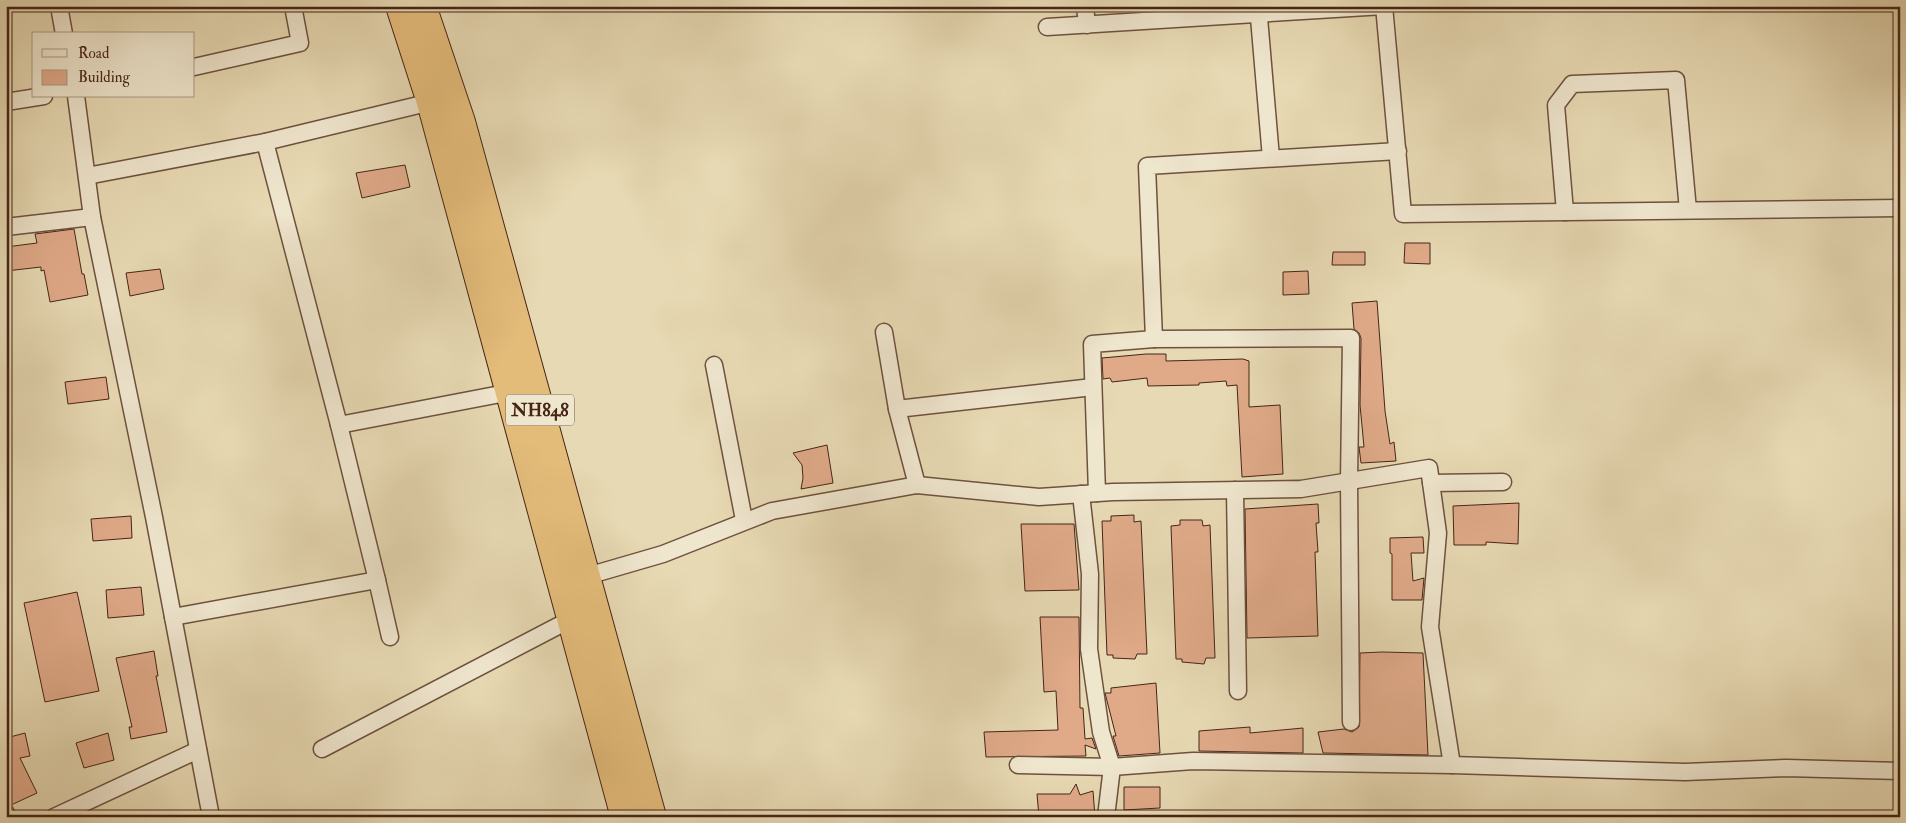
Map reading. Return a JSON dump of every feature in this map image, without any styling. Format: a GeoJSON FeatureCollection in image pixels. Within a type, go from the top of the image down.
{"type":"FeatureCollection","features":[{"type":"Feature","properties":{"kind":"highway","name":"NH848"},"geometry":{"type":"LineString","coordinates":[[413,14],[431,102],[511,392],[574,580]]}},
{"type":"Feature","properties":{"kind":"highway","name":"NH848"},"geometry":{"type":"LineString","coordinates":[[413,14],[461,122],[574,580],[612,720],[652,817]]}},
{"type":"Feature","properties":{"kind":"highway","name":"NH848"},"geometry":{"type":"LineString","coordinates":[[612,720],[625,817]]}},
{"type":"Feature","properties":{"kind":"street"},"geometry":{"type":"LineString","coordinates":[[59,6],[64,32]]}},
{"type":"Feature","properties":{"kind":"street"},"geometry":{"type":"LineString","coordinates":[[195,67],[300,43],[293,6]]}},
{"type":"Feature","properties":{"kind":"street"},"geometry":{"type":"LineString","coordinates":[[1085,6],[1087,25]]}},
{"type":"Feature","properties":{"kind":"street"},"geometry":{"type":"LineString","coordinates":[[1047,27],[1087,25],[1171,13],[1384,6],[1403,214],[1900,208]]}},
{"type":"Feature","properties":{"kind":"street"},"geometry":{"type":"LineString","coordinates":[[1258,10],[1271,158]]}},
{"type":"Feature","properties":{"kind":"street"},"geometry":{"type":"LineString","coordinates":[[1565,212],[1556,105],[1572,84],[1676,80],[1688,210]]}},
{"type":"Feature","properties":{"kind":"street"},"geometry":{"type":"LineString","coordinates":[[6,102],[32,98]]}},
{"type":"Feature","properties":{"kind":"street"},"geometry":{"type":"LineString","coordinates":[[76,98],[92,217],[173,617],[211,817]]}},
{"type":"Feature","properties":{"kind":"street"},"geometry":{"type":"LineString","coordinates":[[88,176],[265,142],[431,102]]}},
{"type":"Feature","properties":{"kind":"street"},"geometry":{"type":"LineString","coordinates":[[265,142],[339,426],[390,637]]}},
{"type":"Feature","properties":{"kind":"street"},"geometry":{"type":"LineString","coordinates":[[1154,339],[1147,166],[1398,150]]}},
{"type":"Feature","properties":{"kind":"street"},"geometry":{"type":"LineString","coordinates":[[6,227],[92,217]]}},
{"type":"Feature","properties":{"kind":"street"},"geometry":{"type":"LineString","coordinates":[[884,332],[897,409],[917,485]]}},
{"type":"Feature","properties":{"kind":"street"},"geometry":{"type":"LineString","coordinates":[[1106,817],[1112,768],[1101,732],[1089,649],[1089,493],[1093,387],[1092,344],[1154,339],[1351,338],[1349,482],[1351,722]]}},
{"type":"Feature","properties":{"kind":"street"},"geometry":{"type":"LineString","coordinates":[[714,365],[744,520]]}},
{"type":"Feature","properties":{"kind":"street"},"geometry":{"type":"LineString","coordinates":[[897,409],[1093,387]]}},
{"type":"Feature","properties":{"kind":"street"},"geometry":{"type":"LineString","coordinates":[[339,426],[511,392]]}},
{"type":"Feature","properties":{"kind":"street"},"geometry":{"type":"LineString","coordinates":[[574,580],[663,554],[744,520],[772,511],[917,485],[1039,497],[1089,493],[1302,489],[1429,468],[1438,533],[1430,627],[1452,764]]}},
{"type":"Feature","properties":{"kind":"street"},"geometry":{"type":"LineString","coordinates":[[1431,482],[1503,482]]}},
{"type":"Feature","properties":{"kind":"street"},"geometry":{"type":"LineString","coordinates":[[1235,490],[1238,691]]}},
{"type":"Feature","properties":{"kind":"street"},"geometry":{"type":"LineString","coordinates":[[173,617],[377,580]]}},
{"type":"Feature","properties":{"kind":"street"},"geometry":{"type":"LineString","coordinates":[[322,749],[583,614]]}},
{"type":"Feature","properties":{"kind":"street"},"geometry":{"type":"LineString","coordinates":[[54,817],[198,750]]}},
{"type":"Feature","properties":{"kind":"street"},"geometry":{"type":"LineString","coordinates":[[1018,765],[1112,768],[1193,761],[1452,764],[1685,772],[1786,768],[1900,771]]}},
{"type":"Feature","properties":{"kind":"building"},"geometry":{"type":"Polygon","coordinates":[[[405,165],[410,187],[362,198],[356,173],[405,165]]]}},
{"type":"Feature","properties":{"kind":"building"},"geometry":{"type":"Polygon","coordinates":[[[74,229],[82,274],[84,274],[88,295],[50,302],[44,270],[41,271],[41,267],[6,271],[6,247],[37,243],[35,234],[74,229]]]}},
{"type":"Feature","properties":{"kind":"building"},"geometry":{"type":"Polygon","coordinates":[[[1405,243],[1430,243],[1430,264],[1404,263],[1405,243]]]}},
{"type":"Feature","properties":{"kind":"building"},"geometry":{"type":"Polygon","coordinates":[[[1333,252],[1365,252],[1365,265],[1332,265],[1333,252]]]}},
{"type":"Feature","properties":{"kind":"building"},"geometry":{"type":"Polygon","coordinates":[[[160,269],[164,289],[130,296],[126,273],[160,269]]]}},
{"type":"Feature","properties":{"kind":"building"},"geometry":{"type":"Polygon","coordinates":[[[1308,271],[1309,294],[1283,295],[1283,272],[1308,271]]]}},
{"type":"Feature","properties":{"kind":"building"},"geometry":{"type":"Polygon","coordinates":[[[1377,301],[1385,411],[1390,444],[1394,442],[1396,461],[1361,463],[1359,447],[1364,447],[1360,405],[1361,338],[1354,329],[1352,303],[1377,301]]]}},
{"type":"Feature","properties":{"kind":"building"},"geometry":{"type":"Polygon","coordinates":[[[1166,354],[1166,361],[1243,359],[1249,361],[1249,407],[1280,405],[1283,474],[1242,477],[1237,385],[1227,386],[1226,381],[1199,383],[1199,385],[1148,386],[1147,378],[1112,382],[1110,378],[1103,379],[1102,358],[1166,354]]]}},
{"type":"Feature","properties":{"kind":"building"},"geometry":{"type":"Polygon","coordinates":[[[106,377],[109,399],[68,404],[65,382],[106,377]]]}},
{"type":"Feature","properties":{"kind":"building"},"geometry":{"type":"Polygon","coordinates":[[[827,445],[833,483],[801,489],[803,478],[802,465],[793,453],[827,445]]]}},
{"type":"Feature","properties":{"kind":"building"},"geometry":{"type":"Polygon","coordinates":[[[1519,503],[1518,544],[1486,542],[1486,545],[1454,545],[1453,506],[1519,503]]]}},
{"type":"Feature","properties":{"kind":"building"},"geometry":{"type":"Polygon","coordinates":[[[1318,504],[1319,523],[1316,523],[1318,552],[1315,552],[1318,636],[1247,638],[1245,509],[1318,504]]]}},
{"type":"Feature","properties":{"kind":"building"},"geometry":{"type":"Polygon","coordinates":[[[1134,515],[1134,522],[1141,521],[1147,654],[1137,654],[1135,659],[1113,658],[1113,655],[1107,655],[1102,521],[1111,521],[1111,516],[1134,515]]]}},
{"type":"Feature","properties":{"kind":"building"},"geometry":{"type":"Polygon","coordinates":[[[131,516],[132,538],[93,541],[91,519],[131,516]]]}},
{"type":"Feature","properties":{"kind":"building"},"geometry":{"type":"Polygon","coordinates":[[[1180,520],[1202,520],[1203,526],[1210,525],[1215,658],[1206,658],[1204,664],[1182,662],[1182,659],[1176,659],[1171,526],[1180,525],[1180,520]]]}},
{"type":"Feature","properties":{"kind":"building"},"geometry":{"type":"Polygon","coordinates":[[[1021,524],[1074,524],[1079,590],[1025,591],[1021,524]]]}},
{"type":"Feature","properties":{"kind":"building"},"geometry":{"type":"Polygon","coordinates":[[[1423,537],[1424,553],[1411,553],[1413,581],[1424,578],[1422,600],[1392,600],[1390,538],[1423,537]]]}},
{"type":"Feature","properties":{"kind":"building"},"geometry":{"type":"Polygon","coordinates":[[[141,587],[144,615],[108,618],[106,590],[141,587]]]}},
{"type":"Feature","properties":{"kind":"building"},"geometry":{"type":"Polygon","coordinates":[[[77,592],[99,691],[45,702],[24,603],[77,592]]]}},
{"type":"Feature","properties":{"kind":"building"},"geometry":{"type":"Polygon","coordinates":[[[1040,617],[1079,617],[1080,708],[1083,708],[1085,739],[1092,738],[1096,749],[1085,745],[1086,756],[986,757],[984,732],[1058,730],[1056,691],[1044,692],[1040,617]]]}},
{"type":"Feature","properties":{"kind":"building"},"geometry":{"type":"Polygon","coordinates":[[[154,651],[158,676],[156,676],[167,732],[131,739],[129,727],[132,727],[116,658],[154,651]]]}},
{"type":"Feature","properties":{"kind":"building"},"geometry":{"type":"Polygon","coordinates":[[[1360,653],[1423,653],[1428,755],[1323,753],[1318,732],[1344,729],[1352,732],[1359,727],[1360,653]]]}},
{"type":"Feature","properties":{"kind":"building"},"geometry":{"type":"Polygon","coordinates":[[[1156,683],[1160,753],[1119,756],[1113,736],[1116,736],[1105,693],[1111,693],[1111,688],[1156,683]]]}},
{"type":"Feature","properties":{"kind":"building"},"geometry":{"type":"Polygon","coordinates":[[[1250,727],[1250,733],[1303,728],[1303,753],[1199,751],[1199,731],[1250,727]]]}},
{"type":"Feature","properties":{"kind":"building"},"geometry":{"type":"Polygon","coordinates":[[[6,729],[10,737],[25,733],[30,756],[20,758],[37,793],[11,805],[6,796],[6,729]]]}},
{"type":"Feature","properties":{"kind":"building"},"geometry":{"type":"Polygon","coordinates":[[[108,733],[114,760],[84,768],[76,743],[108,733]]]}},
{"type":"Feature","properties":{"kind":"building"},"geometry":{"type":"Polygon","coordinates":[[[1076,784],[1080,795],[1093,791],[1095,817],[1039,817],[1037,794],[1070,794],[1076,784]]]}},
{"type":"Feature","properties":{"kind":"building"},"geometry":{"type":"Polygon","coordinates":[[[1124,787],[1160,787],[1160,808],[1124,810],[1124,787]]]}}]}
